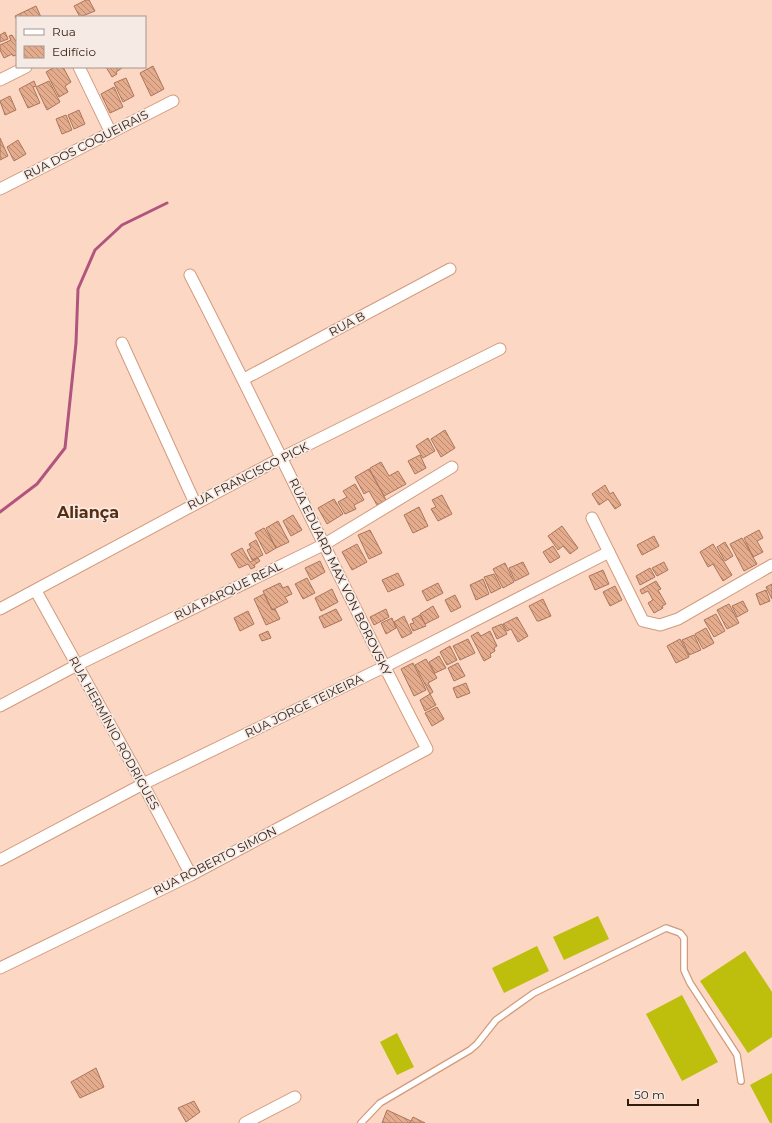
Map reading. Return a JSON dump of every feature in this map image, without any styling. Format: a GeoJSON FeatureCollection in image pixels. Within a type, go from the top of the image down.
{"type":"FeatureCollection","features":[{"type":"Feature","properties":{"kind":"street"},"geometry":{"type":"LineString","coordinates":[[0,80],[24,68]]}},
{"type":"Feature","properties":{"kind":"street"},"geometry":{"type":"LineString","coordinates":[[78,68],[111,133]]}},
{"type":"Feature","properties":{"kind":"street","name":"RUA DOS COQUEIRAIS"},"geometry":{"type":"LineString","coordinates":[[0,189],[173,101]]}},
{"type":"Feature","properties":{"kind":"street","name":"RUA B"},"geometry":{"type":"LineString","coordinates":[[244,379],[450,269]]}},
{"type":"Feature","properties":{"kind":"street","name":"RUA EDUARD MAX VON BOROVSKY"},"geometry":{"type":"LineString","coordinates":[[190,276],[244,379],[281,458],[325,544],[384,667],[428,749]]}},
{"type":"Feature","properties":{"kind":"street"},"geometry":{"type":"LineString","coordinates":[[122,343],[195,503]]}},
{"type":"Feature","properties":{"kind":"street","name":"RUA FRANCISCO PICK"},"geometry":{"type":"LineString","coordinates":[[0,609],[281,458],[500,349]]}},
{"type":"Feature","properties":{"kind":"street","name":"RUA PARQUE REAL"},"geometry":{"type":"LineString","coordinates":[[0,706],[77,666],[325,544],[452,467]]}},
{"type":"Feature","properties":{"kind":"street"},"geometry":{"type":"LineString","coordinates":[[592,518],[643,621],[660,625],[678,619],[772,565]]}},
{"type":"Feature","properties":{"kind":"street","name":"RUA JORGE TEIXEIRA"},"geometry":{"type":"LineString","coordinates":[[0,860],[143,784],[384,667],[609,552]]}},
{"type":"Feature","properties":{"kind":"street","name":"RUA HERMÍNIO RODRIGUES"},"geometry":{"type":"LineString","coordinates":[[36,590],[143,784],[191,875]]}},
{"type":"Feature","properties":{"kind":"street","name":"RUA ROBERTO SIMON"},"geometry":{"type":"LineString","coordinates":[[0,968],[191,875],[428,749]]}},
{"type":"Feature","properties":{"kind":"street"},"geometry":{"type":"LineString","coordinates":[[245,1123],[295,1096]]}},
{"type":"Feature","properties":{"kind":"lane"},"geometry":{"type":"LineString","coordinates":[[361,1123],[380,1103],[470,1050],[477,1044],[496,1020],[534,993],[666,928],[680,933],[684,938],[684,970],[690,983],[737,1055],[741,1081]]}},
{"type":"Feature","properties":{"kind":"shaded area"},"geometry":{"type":"Polygon","coordinates":[[[598,916],[609,939],[564,960],[553,937],[598,916]]]}},
{"type":"Feature","properties":{"kind":"shaded area"},"geometry":{"type":"Polygon","coordinates":[[[537,946],[549,971],[504,993],[492,968],[537,946]]]}},
{"type":"Feature","properties":{"kind":"shaded area"},"geometry":{"type":"Polygon","coordinates":[[[745,951],[772,992],[772,1037],[748,1053],[700,981],[745,951]]]}},
{"type":"Feature","properties":{"kind":"shaded area"},"geometry":{"type":"Polygon","coordinates":[[[682,995],[718,1062],[682,1081],[646,1014],[682,995]]]}},
{"type":"Feature","properties":{"kind":"shaded area"},"geometry":{"type":"Polygon","coordinates":[[[397,1033],[414,1067],[397,1075],[380,1042],[397,1033]]]}},
{"type":"Feature","properties":{"kind":"shaded area"},"geometry":{"type":"Polygon","coordinates":[[[772,1073],[772,1123],[770,1123],[750,1085],[772,1073]]]}},
{"type":"Feature","properties":{"kind":"building"},"geometry":{"type":"Polygon","coordinates":[[[89,0],[95,11],[79,16],[74,6],[89,0]]]}},
{"type":"Feature","properties":{"kind":"building"},"geometry":{"type":"Polygon","coordinates":[[[36,6],[41,16],[16,16],[16,18],[15,16],[36,6]]]}},
{"type":"Feature","properties":{"kind":"building"},"geometry":{"type":"Polygon","coordinates":[[[5,32],[8,39],[0,42],[0,35],[5,32]]]}},
{"type":"Feature","properties":{"kind":"building"},"geometry":{"type":"Polygon","coordinates":[[[12,35],[16,41],[16,55],[13,56],[12,54],[4,58],[0,50],[0,45],[11,40],[9,36],[12,35]]]}},
{"type":"Feature","properties":{"kind":"building"},"geometry":{"type":"Polygon","coordinates":[[[153,66],[164,89],[151,96],[140,73],[153,66]]]}},
{"type":"Feature","properties":{"kind":"building"},"geometry":{"type":"Polygon","coordinates":[[[53,68],[64,68],[71,82],[65,86],[68,92],[59,97],[46,72],[53,68]]]}},
{"type":"Feature","properties":{"kind":"building"},"geometry":{"type":"Polygon","coordinates":[[[107,68],[122,68],[116,72],[117,74],[112,77],[107,68]]]}},
{"type":"Feature","properties":{"kind":"building"},"geometry":{"type":"Polygon","coordinates":[[[126,78],[134,96],[123,102],[114,83],[126,78]]]}},
{"type":"Feature","properties":{"kind":"building"},"geometry":{"type":"Polygon","coordinates":[[[34,81],[36,86],[33,87],[40,103],[28,108],[19,89],[34,81]]]}},
{"type":"Feature","properties":{"kind":"building"},"geometry":{"type":"Polygon","coordinates":[[[49,81],[60,102],[47,110],[36,87],[49,81]]]}},
{"type":"Feature","properties":{"kind":"building"},"geometry":{"type":"Polygon","coordinates":[[[114,87],[123,107],[110,113],[101,94],[114,87]]]}},
{"type":"Feature","properties":{"kind":"building"},"geometry":{"type":"Polygon","coordinates":[[[10,96],[16,110],[5,115],[0,101],[10,96]]]}},
{"type":"Feature","properties":{"kind":"building"},"geometry":{"type":"Polygon","coordinates":[[[79,110],[85,124],[74,129],[68,115],[79,110]]]}},
{"type":"Feature","properties":{"kind":"building"},"geometry":{"type":"Polygon","coordinates":[[[66,115],[72,130],[62,134],[56,119],[66,115]]]}},
{"type":"Feature","properties":{"kind":"building"},"geometry":{"type":"Polygon","coordinates":[[[0,138],[8,156],[0,160],[0,138]]]}},
{"type":"Feature","properties":{"kind":"building"},"geometry":{"type":"Polygon","coordinates":[[[18,140],[26,154],[14,161],[7,147],[18,140]]]}},
{"type":"Feature","properties":{"kind":"building"},"geometry":{"type":"Polygon","coordinates":[[[445,430],[455,448],[441,457],[431,439],[445,430]]]}},
{"type":"Feature","properties":{"kind":"building"},"geometry":{"type":"Polygon","coordinates":[[[428,438],[435,451],[423,458],[416,446],[428,438]]]}},
{"type":"Feature","properties":{"kind":"building"},"geometry":{"type":"Polygon","coordinates":[[[420,455],[426,468],[415,474],[408,461],[420,455]]]}},
{"type":"Feature","properties":{"kind":"building"},"geometry":{"type":"Polygon","coordinates":[[[381,462],[389,476],[398,471],[406,484],[384,496],[370,470],[370,468],[381,462]]]}},
{"type":"Feature","properties":{"kind":"building"},"geometry":{"type":"Polygon","coordinates":[[[369,469],[386,500],[377,505],[369,491],[364,494],[355,477],[369,469]]]}},
{"type":"Feature","properties":{"kind":"building"},"geometry":{"type":"Polygon","coordinates":[[[355,484],[364,500],[354,505],[356,509],[345,514],[338,502],[347,497],[343,491],[355,484]]]}},
{"type":"Feature","properties":{"kind":"building"},"geometry":{"type":"Polygon","coordinates":[[[605,485],[610,494],[613,492],[621,505],[615,509],[608,499],[599,505],[592,494],[605,485]]]}},
{"type":"Feature","properties":{"kind":"building"},"geometry":{"type":"Polygon","coordinates":[[[442,495],[452,514],[438,521],[431,509],[436,507],[432,500],[442,495]]]}},
{"type":"Feature","properties":{"kind":"building"},"geometry":{"type":"Polygon","coordinates":[[[334,499],[343,514],[327,524],[318,508],[334,499]]]}},
{"type":"Feature","properties":{"kind":"building"},"geometry":{"type":"Polygon","coordinates":[[[419,507],[428,526],[413,533],[404,515],[419,507]]]}},
{"type":"Feature","properties":{"kind":"building"},"geometry":{"type":"Polygon","coordinates":[[[293,515],[302,530],[291,536],[283,521],[293,515]]]}},
{"type":"Feature","properties":{"kind":"building"},"geometry":{"type":"Polygon","coordinates":[[[278,521],[289,542],[276,548],[266,528],[278,521]]]}},
{"type":"Feature","properties":{"kind":"building"},"geometry":{"type":"Polygon","coordinates":[[[562,526],[578,548],[570,554],[563,546],[558,550],[548,536],[562,526]]]}},
{"type":"Feature","properties":{"kind":"building"},"geometry":{"type":"Polygon","coordinates":[[[264,528],[276,548],[266,554],[255,533],[264,528]]]}},
{"type":"Feature","properties":{"kind":"building"},"geometry":{"type":"Polygon","coordinates":[[[370,530],[382,553],[369,559],[358,535],[370,530]]]}},
{"type":"Feature","properties":{"kind":"building"},"geometry":{"type":"Polygon","coordinates":[[[759,530],[763,538],[757,541],[763,552],[753,557],[744,538],[759,530]]]}},
{"type":"Feature","properties":{"kind":"building"},"geometry":{"type":"Polygon","coordinates":[[[654,536],[659,546],[642,555],[637,545],[654,536]]]}},
{"type":"Feature","properties":{"kind":"building"},"geometry":{"type":"Polygon","coordinates":[[[742,538],[757,564],[744,571],[730,544],[742,538]]]}},
{"type":"Feature","properties":{"kind":"building"},"geometry":{"type":"Polygon","coordinates":[[[256,540],[263,555],[252,560],[247,550],[251,548],[249,544],[256,540]]]}},
{"type":"Feature","properties":{"kind":"building"},"geometry":{"type":"Polygon","coordinates":[[[725,542],[733,556],[725,561],[717,547],[725,542]]]}},
{"type":"Feature","properties":{"kind":"building"},"geometry":{"type":"Polygon","coordinates":[[[357,544],[367,562],[352,570],[342,552],[357,544]]]}},
{"type":"Feature","properties":{"kind":"building"},"geometry":{"type":"Polygon","coordinates":[[[713,544],[732,575],[723,581],[713,564],[708,567],[700,552],[713,544]]]}},
{"type":"Feature","properties":{"kind":"building"},"geometry":{"type":"Polygon","coordinates":[[[553,546],[560,557],[550,563],[543,552],[553,546]]]}},
{"type":"Feature","properties":{"kind":"building"},"geometry":{"type":"Polygon","coordinates":[[[242,548],[250,562],[258,558],[260,561],[254,565],[255,567],[251,569],[248,564],[239,568],[231,554],[242,548]]]}},
{"type":"Feature","properties":{"kind":"building"},"geometry":{"type":"Polygon","coordinates":[[[320,561],[325,572],[311,580],[305,568],[320,561]]]}},
{"type":"Feature","properties":{"kind":"building"},"geometry":{"type":"Polygon","coordinates":[[[523,562],[529,574],[515,581],[509,568],[523,562]]]}},
{"type":"Feature","properties":{"kind":"building"},"geometry":{"type":"Polygon","coordinates":[[[664,562],[668,570],[657,576],[652,568],[664,562]]]}},
{"type":"Feature","properties":{"kind":"building"},"geometry":{"type":"Polygon","coordinates":[[[505,563],[514,582],[503,588],[493,569],[505,563]]]}},
{"type":"Feature","properties":{"kind":"building"},"geometry":{"type":"Polygon","coordinates":[[[650,568],[655,577],[640,585],[636,576],[650,568]]]}},
{"type":"Feature","properties":{"kind":"building"},"geometry":{"type":"Polygon","coordinates":[[[603,570],[609,584],[595,590],[589,576],[603,570]]]}},
{"type":"Feature","properties":{"kind":"building"},"geometry":{"type":"Polygon","coordinates":[[[398,573],[404,585],[388,592],[382,580],[398,573]]]}},
{"type":"Feature","properties":{"kind":"building"},"geometry":{"type":"Polygon","coordinates":[[[494,574],[501,588],[491,593],[484,577],[494,574]]]}},
{"type":"Feature","properties":{"kind":"building"},"geometry":{"type":"Polygon","coordinates":[[[307,578],[315,593],[303,599],[295,584],[307,578]]]}},
{"type":"Feature","properties":{"kind":"building"},"geometry":{"type":"Polygon","coordinates":[[[483,579],[489,594],[476,600],[470,585],[483,579]]]}},
{"type":"Feature","properties":{"kind":"building"},"geometry":{"type":"Polygon","coordinates":[[[656,581],[661,589],[658,590],[666,604],[662,606],[663,608],[654,613],[648,603],[653,600],[648,591],[642,594],[640,590],[656,581]]]}},
{"type":"Feature","properties":{"kind":"building"},"geometry":{"type":"Polygon","coordinates":[[[280,583],[283,588],[288,586],[292,594],[285,597],[288,602],[272,610],[263,591],[280,583]]]}},
{"type":"Feature","properties":{"kind":"building"},"geometry":{"type":"Polygon","coordinates":[[[438,583],[443,593],[427,601],[422,591],[438,583]]]}},
{"type":"Feature","properties":{"kind":"building"},"geometry":{"type":"Polygon","coordinates":[[[772,584],[772,599],[766,587],[772,584]]]}},
{"type":"Feature","properties":{"kind":"building"},"geometry":{"type":"Polygon","coordinates":[[[615,586],[622,600],[610,606],[603,592],[615,586]]]}},
{"type":"Feature","properties":{"kind":"building"},"geometry":{"type":"Polygon","coordinates":[[[332,589],[338,602],[321,611],[315,598],[332,589]]]}},
{"type":"Feature","properties":{"kind":"building"},"geometry":{"type":"Polygon","coordinates":[[[766,590],[770,601],[760,605],[756,594],[766,590]]]}},
{"type":"Feature","properties":{"kind":"building"},"geometry":{"type":"Polygon","coordinates":[[[264,594],[272,610],[275,609],[280,619],[266,625],[254,599],[264,594]]]}},
{"type":"Feature","properties":{"kind":"building"},"geometry":{"type":"Polygon","coordinates":[[[455,595],[461,607],[451,612],[445,600],[455,595]]]}},
{"type":"Feature","properties":{"kind":"building"},"geometry":{"type":"Polygon","coordinates":[[[543,599],[551,616],[537,621],[529,606],[543,599]]]}},
{"type":"Feature","properties":{"kind":"building"},"geometry":{"type":"Polygon","coordinates":[[[743,601],[748,611],[737,617],[732,606],[743,601]]]}},
{"type":"Feature","properties":{"kind":"building"},"geometry":{"type":"Polygon","coordinates":[[[729,604],[739,623],[727,629],[717,610],[729,604]]]}},
{"type":"Feature","properties":{"kind":"building"},"geometry":{"type":"Polygon","coordinates":[[[433,606],[439,617],[425,624],[420,614],[433,606]]]}},
{"type":"Feature","properties":{"kind":"building"},"geometry":{"type":"Polygon","coordinates":[[[336,609],[342,620],[324,628],[319,617],[336,609]]]}},
{"type":"Feature","properties":{"kind":"building"},"geometry":{"type":"Polygon","coordinates":[[[386,609],[389,617],[374,625],[370,617],[386,609]]]}},
{"type":"Feature","properties":{"kind":"building"},"geometry":{"type":"Polygon","coordinates":[[[248,611],[254,624],[240,631],[234,618],[248,611]]]}},
{"type":"Feature","properties":{"kind":"building"},"geometry":{"type":"Polygon","coordinates":[[[716,614],[725,631],[714,637],[704,620],[716,614]]]}},
{"type":"Feature","properties":{"kind":"building"},"geometry":{"type":"Polygon","coordinates":[[[420,615],[426,626],[413,631],[410,624],[414,623],[412,619],[420,615]]]}},
{"type":"Feature","properties":{"kind":"building"},"geometry":{"type":"Polygon","coordinates":[[[404,616],[412,633],[402,638],[394,622],[404,616]]]}},
{"type":"Feature","properties":{"kind":"building"},"geometry":{"type":"Polygon","coordinates":[[[517,617],[528,636],[518,642],[511,629],[507,631],[503,624],[517,617]]]}},
{"type":"Feature","properties":{"kind":"building"},"geometry":{"type":"Polygon","coordinates":[[[392,618],[396,628],[386,634],[381,623],[392,618]]]}},
{"type":"Feature","properties":{"kind":"building"},"geometry":{"type":"Polygon","coordinates":[[[502,624],[507,634],[497,639],[492,628],[502,624]]]}},
{"type":"Feature","properties":{"kind":"building"},"geometry":{"type":"Polygon","coordinates":[[[706,628],[714,643],[703,649],[695,634],[706,628]]]}},
{"type":"Feature","properties":{"kind":"building"},"geometry":{"type":"Polygon","coordinates":[[[268,631],[271,638],[262,641],[259,635],[268,631]]]}},
{"type":"Feature","properties":{"kind":"building"},"geometry":{"type":"Polygon","coordinates":[[[490,631],[497,646],[494,648],[495,651],[490,654],[491,657],[484,661],[471,636],[478,632],[481,636],[490,631]]]}},
{"type":"Feature","properties":{"kind":"building"},"geometry":{"type":"Polygon","coordinates":[[[694,635],[701,650],[689,655],[682,640],[694,635]]]}},
{"type":"Feature","properties":{"kind":"building"},"geometry":{"type":"Polygon","coordinates":[[[468,639],[475,653],[460,660],[453,646],[468,639]]]}},
{"type":"Feature","properties":{"kind":"building"},"geometry":{"type":"Polygon","coordinates":[[[680,639],[689,657],[676,663],[667,646],[680,639]]]}},
{"type":"Feature","properties":{"kind":"building"},"geometry":{"type":"Polygon","coordinates":[[[450,646],[457,660],[447,665],[440,652],[450,646]]]}},
{"type":"Feature","properties":{"kind":"building"},"geometry":{"type":"Polygon","coordinates":[[[439,656],[446,668],[435,673],[429,662],[439,656]]]}},
{"type":"Feature","properties":{"kind":"building"},"geometry":{"type":"Polygon","coordinates":[[[426,659],[437,678],[428,683],[433,692],[430,694],[415,665],[426,659]]]}},
{"type":"Feature","properties":{"kind":"building"},"geometry":{"type":"Polygon","coordinates":[[[413,663],[426,690],[414,696],[401,669],[413,663]]]}},
{"type":"Feature","properties":{"kind":"building"},"geometry":{"type":"Polygon","coordinates":[[[458,663],[465,676],[454,681],[448,668],[458,663]]]}},
{"type":"Feature","properties":{"kind":"building"},"geometry":{"type":"Polygon","coordinates":[[[466,683],[470,693],[457,698],[453,688],[466,683]]]}},
{"type":"Feature","properties":{"kind":"building"},"geometry":{"type":"Polygon","coordinates":[[[430,694],[436,705],[425,711],[420,700],[430,694]]]}},
{"type":"Feature","properties":{"kind":"building"},"geometry":{"type":"Polygon","coordinates":[[[437,707],[444,719],[432,726],[425,713],[437,707]]]}},
{"type":"Feature","properties":{"kind":"building"},"geometry":{"type":"Polygon","coordinates":[[[96,1068],[104,1087],[80,1098],[71,1082],[96,1068]]]}},
{"type":"Feature","properties":{"kind":"building"},"geometry":{"type":"Polygon","coordinates":[[[194,1101],[200,1112],[186,1122],[178,1108],[194,1101]]]}},
{"type":"Feature","properties":{"kind":"building"},"geometry":{"type":"Polygon","coordinates":[[[387,1110],[411,1121],[410,1123],[382,1123],[387,1110]]]}},
{"type":"Feature","properties":{"kind":"building"},"geometry":{"type":"Polygon","coordinates":[[[413,1117],[425,1123],[410,1123],[413,1117]]]}},
{"type":"Feature","properties":{"kind":"waterway"},"geometry":{"type":"LineString","coordinates":[[0,512],[37,484],[65,448],[76,343],[78,289],[95,250],[122,225],[167,203]]}},
{"type":"Feature","properties":{"kind":"district","name":"Aliança"},"geometry":{"type":"Point","coordinates":[88,512]}}]}
